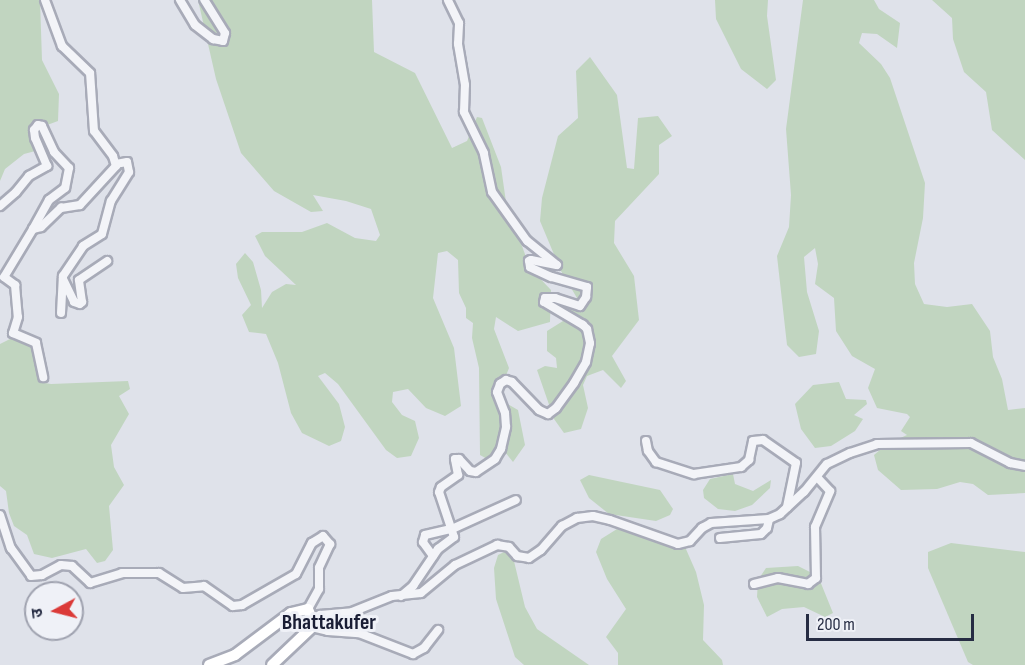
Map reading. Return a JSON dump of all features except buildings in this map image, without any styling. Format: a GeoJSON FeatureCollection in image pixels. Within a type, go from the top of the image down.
{"type":"FeatureCollection","features":[{"type":"Feature","properties":{"kind":"highway"},"geometry":{"type":"LineString","coordinates":[[209,665],[235,655],[291,613],[308,609],[312,624],[272,665]]}},
{"type":"Feature","properties":{"kind":"street"},"geometry":{"type":"LineString","coordinates":[[45,0],[62,46],[90,73],[94,131],[116,164]]}},
{"type":"Feature","properties":{"kind":"street"},"geometry":{"type":"LineString","coordinates":[[180,0],[195,25],[213,39],[223,41],[225,33],[204,0]]}},
{"type":"Feature","properties":{"kind":"street"},"geometry":{"type":"LineString","coordinates":[[401,596],[413,586],[433,556],[454,537],[453,528],[439,492],[458,475],[455,459],[459,459],[470,471],[476,472],[495,459],[501,449],[506,428],[505,413],[497,392],[500,384],[506,380],[512,382],[539,410],[548,414],[556,408],[574,383],[586,362],[590,343],[587,329],[583,325],[543,302],[545,298],[555,298],[580,306],[586,297],[587,287],[531,268],[528,262],[531,260],[557,265],[527,241],[493,195],[484,153],[464,112],[465,85],[458,44],[458,21],[448,0]]}},
{"type":"Feature","properties":{"kind":"street"},"geometry":{"type":"LineString","coordinates":[[0,206],[29,176],[46,168],[47,162],[37,146],[34,131],[41,125],[54,152],[69,168],[65,188],[49,200],[4,277],[15,285],[18,317],[13,333],[36,343],[43,377]]}},
{"type":"Feature","properties":{"kind":"street"},"geometry":{"type":"LineString","coordinates":[[33,229],[41,227],[61,208],[80,205],[116,164],[127,162],[129,170],[111,201],[103,232],[83,246],[62,278],[61,313]]}},
{"type":"Feature","properties":{"kind":"street"},"geometry":{"type":"LineString","coordinates":[[62,278],[74,302],[80,304],[82,302],[79,280],[107,261]]}},
{"type":"Feature","properties":{"kind":"street"},"geometry":{"type":"LineString","coordinates":[[646,441],[648,451],[656,462],[694,474],[741,467],[749,460],[753,441],[763,440],[796,463],[787,508]]}},
{"type":"Feature","properties":{"kind":"street"},"geometry":{"type":"LineString","coordinates":[[312,624],[320,615],[352,612],[384,598],[421,593],[455,565],[496,545],[509,547],[524,559],[535,555],[562,526],[577,518],[593,516],[610,520],[678,544],[690,541],[702,528],[711,523],[769,519],[787,508],[837,458],[884,443],[971,443],[1010,463],[1025,466]]}},
{"type":"Feature","properties":{"kind":"street"},"geometry":{"type":"LineString","coordinates":[[754,584],[778,578],[808,584],[816,578],[815,527],[830,491],[817,477]]}},
{"type":"Feature","properties":{"kind":"street"},"geometry":{"type":"LineString","coordinates":[[433,556],[423,537],[433,531],[453,528],[516,500]]}},
{"type":"Feature","properties":{"kind":"street"},"geometry":{"type":"LineString","coordinates":[[0,515],[11,548],[32,576],[42,575],[61,565],[72,566],[90,583],[122,573],[159,573],[183,588],[199,586],[209,588],[233,606],[242,605],[296,574],[312,543],[323,536],[330,544],[319,568],[319,589],[308,609]]}},
{"type":"Feature","properties":{"kind":"street"},"geometry":{"type":"LineString","coordinates":[[720,538],[761,534],[769,519]]}},
{"type":"Feature","properties":{"kind":"street"},"geometry":{"type":"LineString","coordinates":[[312,624],[358,633],[413,654],[424,648],[438,630]]}},
{"type":"Feature","properties":{"kind":"green space"},"geometry":{"type":"Polygon","coordinates":[[[0,0],[40,0],[42,60],[59,94],[58,121],[39,128],[39,150],[24,154],[5,169],[0,181],[0,0]]]}},
{"type":"Feature","properties":{"kind":"green space"},"geometry":{"type":"Polygon","coordinates":[[[198,0],[372,0],[374,52],[415,73],[452,148],[467,141],[477,117],[482,118],[501,167],[506,202],[530,268],[551,290],[550,322],[518,331],[496,317],[494,329],[509,368],[497,398],[518,410],[525,445],[513,462],[505,452],[489,460],[480,455],[479,368],[472,338],[473,323],[466,318],[466,308],[459,293],[458,260],[447,251],[438,253],[433,298],[454,348],[461,406],[445,416],[426,408],[408,389],[393,392],[392,402],[402,415],[415,421],[419,438],[411,456],[397,458],[386,450],[338,384],[325,373],[318,376],[339,404],[345,427],[341,441],[329,446],[302,433],[291,413],[278,363],[266,334],[249,332],[242,315],[251,305],[238,278],[236,264],[245,253],[253,262],[261,290],[262,308],[272,292],[286,284],[296,285],[265,256],[255,236],[262,232],[302,232],[327,223],[355,238],[376,241],[380,235],[371,209],[346,201],[313,195],[323,211],[311,212],[274,191],[241,153],[216,79],[198,0]]]}},
{"type":"Feature","properties":{"kind":"green space"},"geometry":{"type":"Polygon","coordinates":[[[715,0],[768,0],[767,16],[776,80],[767,89],[741,69],[716,19],[715,0]]]}},
{"type":"Feature","properties":{"kind":"green space"},"geometry":{"type":"Polygon","coordinates":[[[803,0],[874,0],[879,9],[900,23],[897,48],[877,34],[862,33],[859,43],[881,64],[890,78],[925,183],[923,218],[914,263],[915,284],[924,304],[947,307],[972,304],[990,331],[993,357],[1002,379],[1008,410],[1025,408],[1025,493],[988,495],[973,484],[960,482],[937,489],[901,490],[878,470],[874,455],[887,444],[907,435],[901,431],[910,417],[907,414],[877,408],[868,388],[875,369],[852,356],[836,331],[834,298],[815,284],[818,264],[815,248],[804,257],[807,292],[819,331],[816,354],[799,357],[787,345],[777,256],[789,227],[791,195],[786,129],[803,0]]]}},
{"type":"Feature","properties":{"kind":"green space"},"geometry":{"type":"Polygon","coordinates":[[[932,0],[1025,0],[1025,160],[992,130],[986,92],[964,72],[953,39],[952,18],[932,0]]]}},
{"type":"Feature","properties":{"kind":"green space"},"geometry":{"type":"Polygon","coordinates":[[[590,57],[617,95],[627,168],[634,169],[638,118],[658,116],[672,136],[659,145],[659,174],[615,221],[614,243],[634,276],[639,320],[612,356],[626,381],[621,388],[603,370],[587,376],[583,385],[588,408],[581,429],[564,433],[554,419],[537,370],[545,366],[557,368],[556,358],[547,351],[547,331],[563,321],[564,308],[577,298],[561,271],[540,221],[542,198],[558,136],[578,118],[576,71],[590,57]]]}},
{"type":"Feature","properties":{"kind":"green space"},"geometry":{"type":"Polygon","coordinates":[[[16,336],[27,340],[39,354],[39,382],[51,384],[128,381],[130,389],[119,396],[129,414],[111,445],[114,467],[124,485],[109,506],[113,550],[105,561],[97,563],[86,549],[52,558],[34,554],[27,535],[14,526],[9,513],[6,491],[0,486],[0,344],[16,336]]]}},
{"type":"Feature","properties":{"kind":"green space"},"geometry":{"type":"Polygon","coordinates":[[[839,382],[846,399],[866,400],[867,404],[854,415],[863,419],[855,431],[831,446],[815,448],[801,429],[795,404],[813,385],[839,382]]]}},
{"type":"Feature","properties":{"kind":"green space"},"geometry":{"type":"Polygon","coordinates":[[[733,474],[735,484],[753,491],[771,480],[770,488],[752,505],[735,511],[718,509],[704,498],[703,490],[710,479],[733,474]]]}},
{"type":"Feature","properties":{"kind":"green space"},"geometry":{"type":"Polygon","coordinates":[[[589,475],[660,490],[673,509],[670,515],[656,521],[609,514],[589,498],[580,480],[589,475]]]}},
{"type":"Feature","properties":{"kind":"green space"},"geometry":{"type":"Polygon","coordinates":[[[617,529],[682,540],[696,572],[704,605],[703,640],[722,660],[723,665],[618,665],[618,653],[606,637],[626,609],[607,579],[596,552],[601,539],[617,529]]]}},
{"type":"Feature","properties":{"kind":"green space"},"geometry":{"type":"Polygon","coordinates":[[[951,543],[1025,552],[1025,665],[973,665],[968,662],[928,568],[928,552],[951,543]]]}},
{"type":"Feature","properties":{"kind":"green space"},"geometry":{"type":"Polygon","coordinates":[[[504,552],[513,557],[525,607],[537,629],[589,665],[524,665],[515,657],[496,599],[494,568],[498,555],[504,552]]]}},
{"type":"Feature","properties":{"kind":"green space"},"geometry":{"type":"Polygon","coordinates":[[[798,566],[818,576],[833,613],[825,617],[804,607],[782,609],[767,617],[757,597],[758,580],[766,568],[798,566]]]}},
{"type":"Feature","properties":{"kind":"district","name":"Bhattakufer"},"geometry":{"type":"Point","coordinates":[329,623]}}]}
